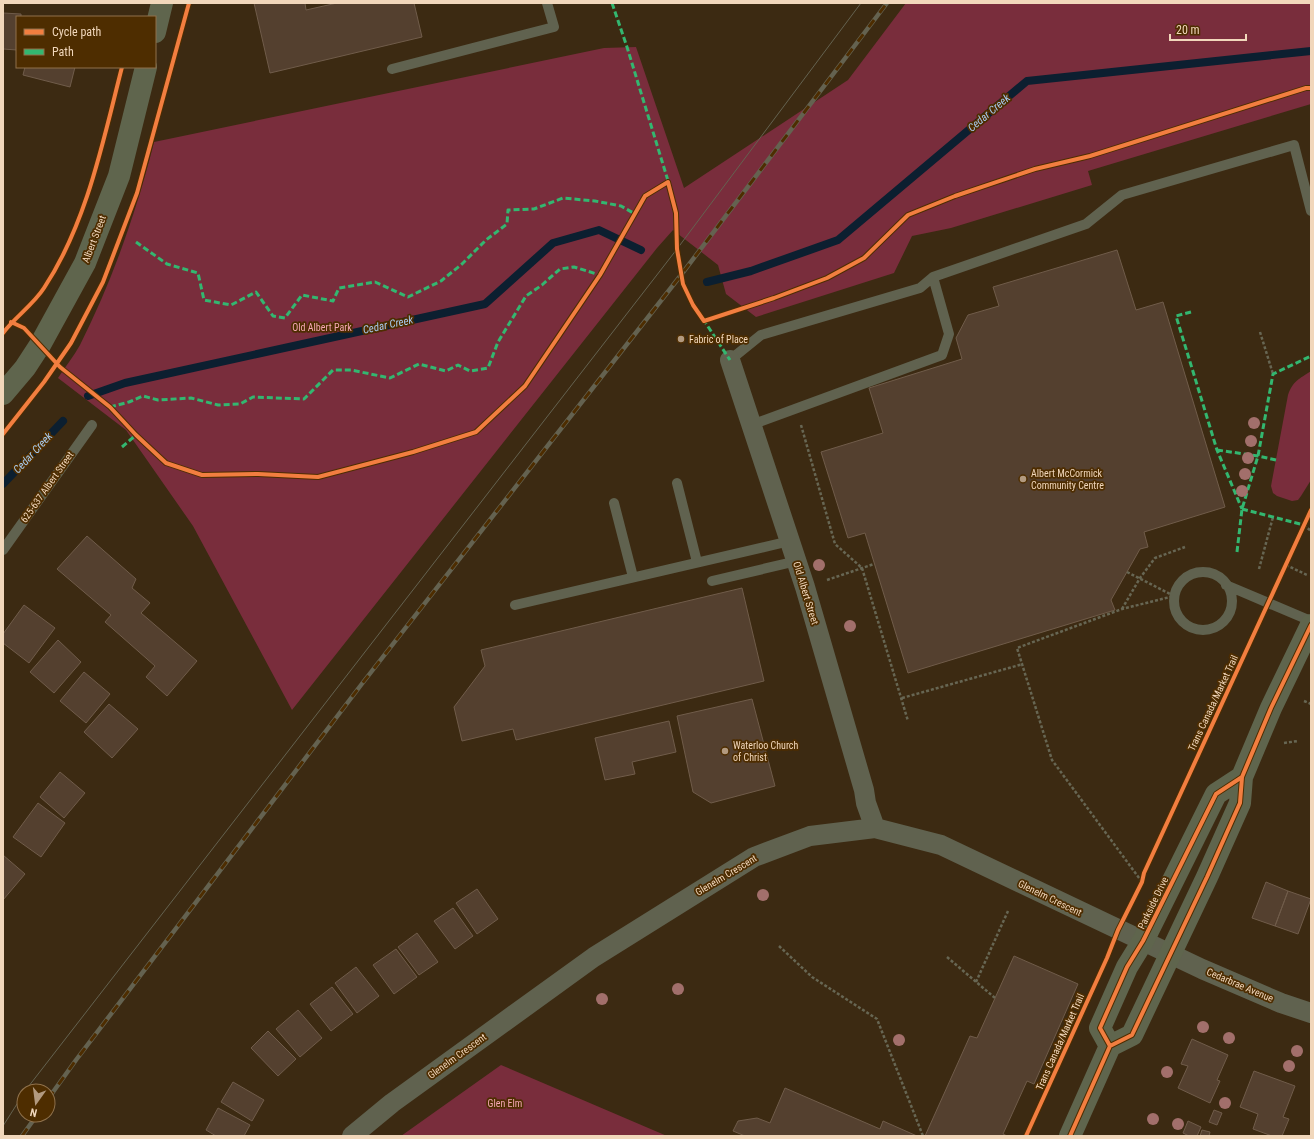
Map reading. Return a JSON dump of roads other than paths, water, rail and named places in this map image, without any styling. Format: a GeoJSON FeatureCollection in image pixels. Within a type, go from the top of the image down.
{"type":"FeatureCollection","features":[{"type":"Feature","properties":{"kind":"street"},"geometry":{"type":"LineString","coordinates":[[156,28],[162,3]]}},
{"type":"Feature","properties":{"kind":"street","name":"Albert Street"},"geometry":{"type":"LineString","coordinates":[[3,394],[25,368],[40,345],[53,324],[85,263],[119,176],[146,68]]}},
{"type":"Feature","properties":{"kind":"street","name":"Old Albert Street"},"geometry":{"type":"LineString","coordinates":[[730,360],[805,587],[864,790],[866,803],[875,828]]}},
{"type":"Feature","properties":{"kind":"street"},"geometry":{"type":"LineString","coordinates":[[1070,1136],[1110,1046],[1132,1035],[1171,954],[1240,803],[1242,777],[1272,708],[1311,625]]}},
{"type":"Feature","properties":{"kind":"street","name":"Parkside Drive"},"geometry":{"type":"LineString","coordinates":[[1110,1046],[1100,1028],[1127,967],[1143,941],[1216,794],[1242,777]]}},
{"type":"Feature","properties":{"kind":"street","name":"Glenelm Crescent"},"geometry":{"type":"LineString","coordinates":[[352,1136],[392,1103],[594,957],[754,857],[810,836],[875,828],[941,846],[1171,954]]}},
{"type":"Feature","properties":{"kind":"street","name":"Cedarbrae Avenue"},"geometry":{"type":"LineString","coordinates":[[1171,954],[1281,1003],[1311,1013]]}},
{"type":"Feature","properties":{"kind":"lane"},"geometry":{"type":"LineString","coordinates":[[392,69],[554,27],[547,3]]}},
{"type":"Feature","properties":{"kind":"lane"},"geometry":{"type":"LineString","coordinates":[[730,360],[761,335],[920,288],[933,277],[1086,224],[1122,195],[1294,145],[1311,211]]}},
{"type":"Feature","properties":{"kind":"lane"},"geometry":{"type":"LineString","coordinates":[[751,425],[942,355],[949,334],[933,277]]}},
{"type":"Feature","properties":{"kind":"lane","name":"625-637 Albert Street"},"geometry":{"type":"LineString","coordinates":[[3,550],[92,424]]}},
{"type":"Feature","properties":{"kind":"lane"},"geometry":{"type":"LineString","coordinates":[[677,483],[697,562]]}},
{"type":"Feature","properties":{"kind":"lane"},"geometry":{"type":"LineString","coordinates":[[614,503],[632,577]]}},
{"type":"Feature","properties":{"kind":"lane"},"geometry":{"type":"LineString","coordinates":[[515,605],[790,541]]}},
{"type":"Feature","properties":{"kind":"lane"},"geometry":{"type":"LineString","coordinates":[[712,581],[797,562]]}},
{"type":"Feature","properties":{"kind":"lane"},"geometry":{"type":"LineString","coordinates":[[1226,585],[1231,598],[1230,612],[1217,626],[1199,630],[1182,622],[1174,605],[1174,596],[1178,587],[1184,580],[1192,575],[1202,573],[1211,574],[1220,578],[1226,585],[1311,621]]}},
{"type":"Feature","properties":{"kind":"waterway","name":"Cedar Creek"},"geometry":{"type":"LineString","coordinates":[[707,282],[751,271],[838,240],[1027,81],[1311,51]]}},
{"type":"Feature","properties":{"kind":"waterway","name":"Cedar Creek"},"geometry":{"type":"LineString","coordinates":[[88,396],[125,383],[485,304],[553,243],[599,230],[641,250]]}},
{"type":"Feature","properties":{"kind":"waterway","name":"Cedar Creek"},"geometry":{"type":"LineString","coordinates":[[3,484],[63,421]]}},
{"type":"Feature","properties":{"kind":"tram line"},"geometry":{"type":"LineString","coordinates":[[31,1083],[677,249],[861,3]]}},
{"type":"Feature","properties":{"kind":"tram line"},"geometry":{"type":"LineString","coordinates":[[3,1126],[16,1106]]}},
{"type":"Feature","properties":{"kind":"railway"},"geometry":{"type":"LineString","coordinates":[[56,1088],[361,685],[681,275],[887,3]]}},
{"type":"Feature","properties":{"kind":"railway"},"geometry":{"type":"LineString","coordinates":[[22,1136],[31,1123]]}},
{"type":"Feature","properties":{"kind":"place","name":"Fabric of Place"},"geometry":{"type":"Point","coordinates":[681,339]}},
{"type":"Feature","properties":{"kind":"place","name":"Albert McCormick Community Centre"},"geometry":{"type":"Point","coordinates":[1023,479]}},
{"type":"Feature","properties":{"kind":"place","name":"Waterloo Church of Christ"},"geometry":{"type":"Point","coordinates":[725,751]}},
{"type":"Feature","properties":{"kind":"park label","name":"Old Albert Park"},"geometry":{"type":"Point","coordinates":[322,327]}},
{"type":"Feature","properties":{"kind":"park label","name":"Glen Elm"},"geometry":{"type":"Point","coordinates":[505,1103]}}]}
